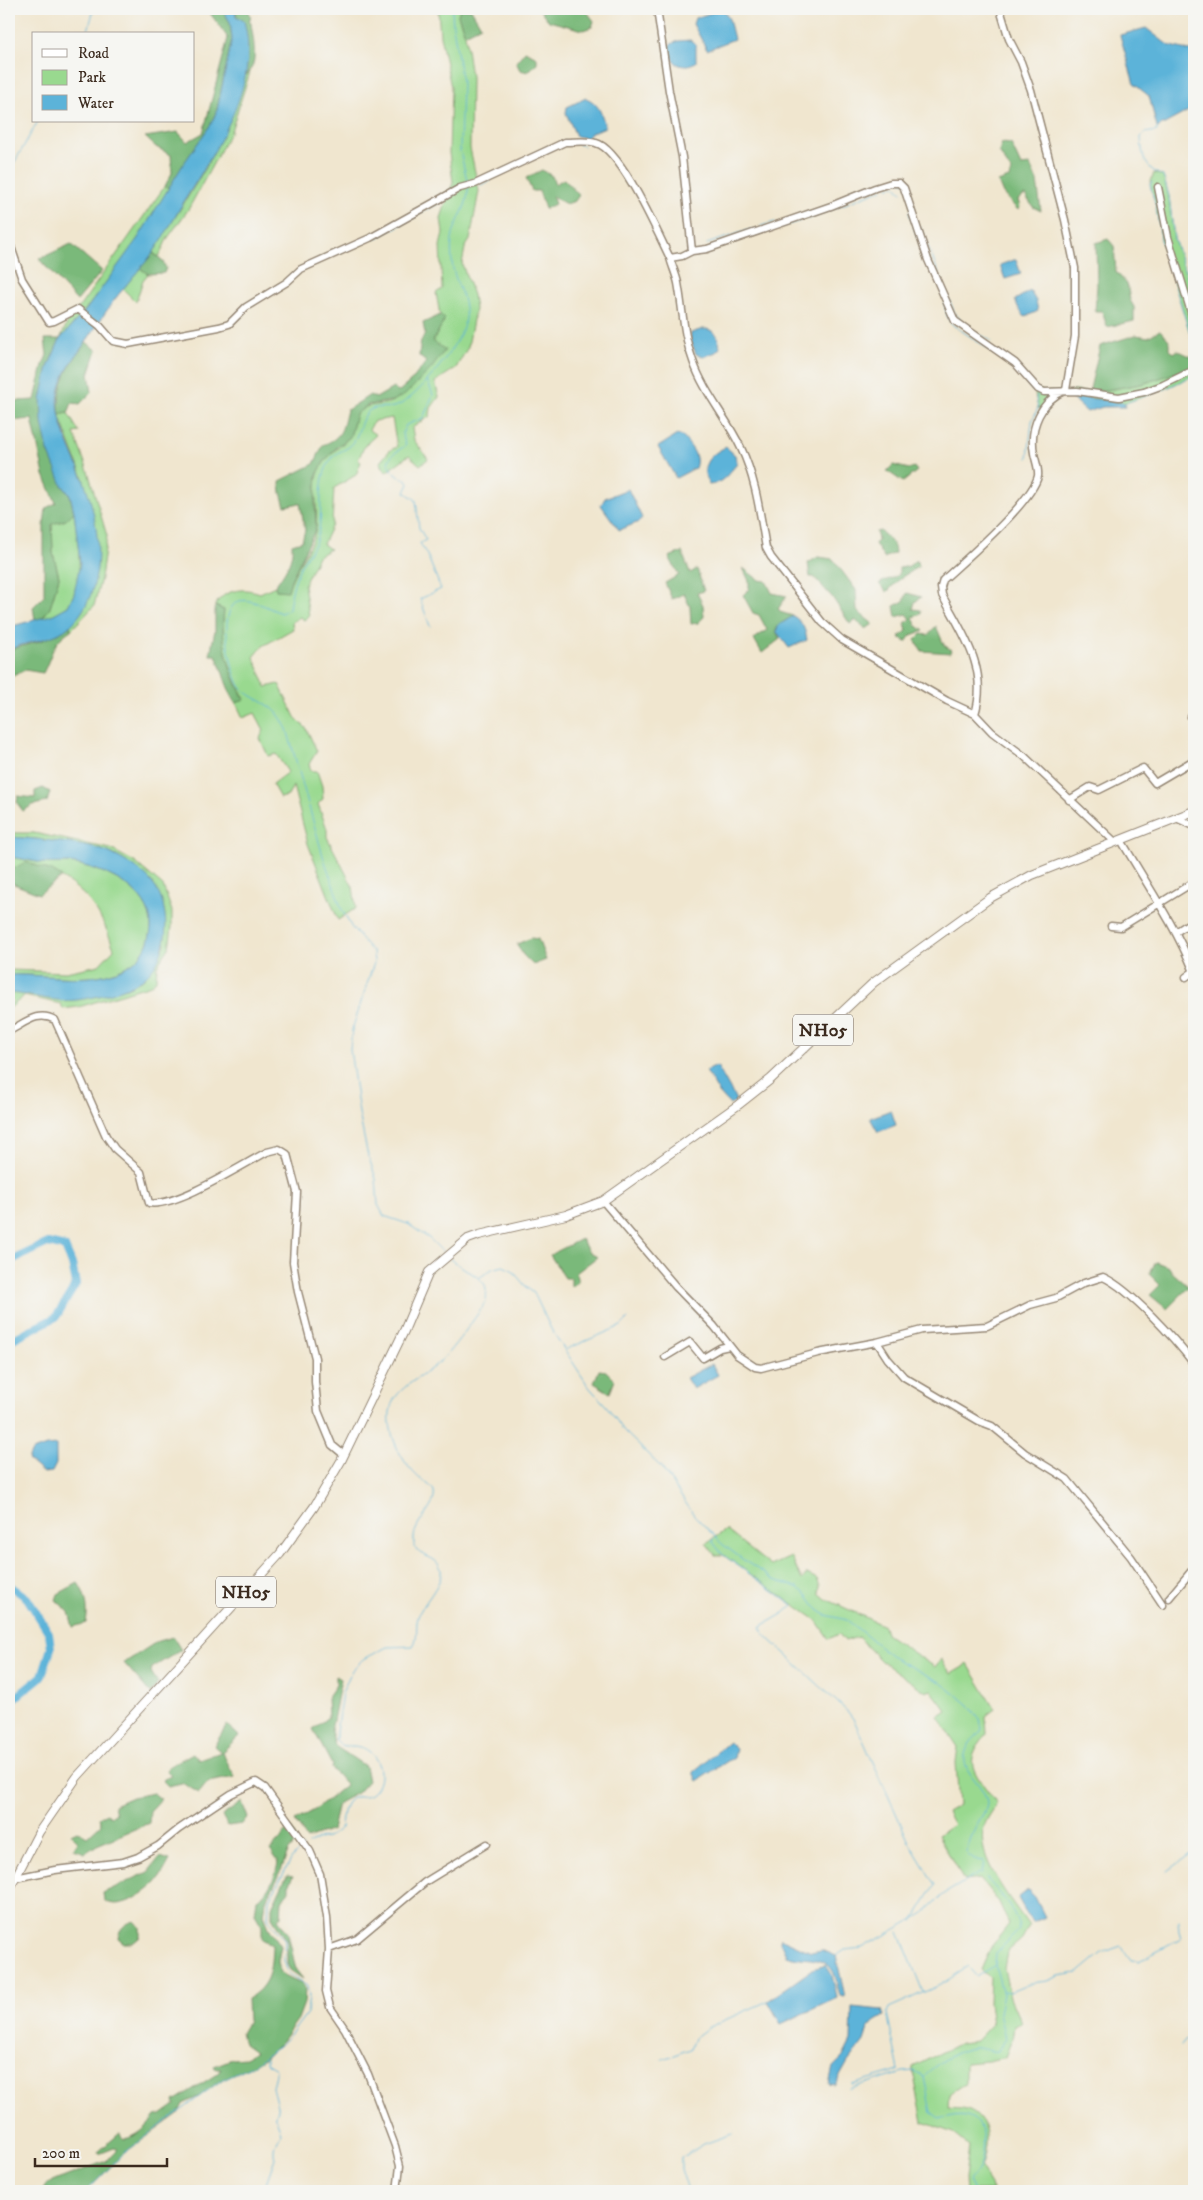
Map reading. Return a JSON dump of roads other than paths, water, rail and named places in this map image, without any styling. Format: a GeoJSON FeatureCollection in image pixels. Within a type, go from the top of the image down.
{"type":"FeatureCollection","features":[{"type":"Feature","properties":{"kind":"main road","name":"NH05"},"geometry":{"type":"LineString","coordinates":[[9,1890],[39,1832],[77,1777],[280,1554],[314,1507],[344,1455],[404,1332],[429,1272],[456,1248],[479,1234],[566,1215],[603,1201],[738,1105],[771,1079],[873,984],[990,898],[1032,875],[1194,811]]}},
{"type":"Feature","properties":{"kind":"street"},"geometry":{"type":"LineString","coordinates":[[657,9],[669,91],[682,157],[692,251]]}},
{"type":"Feature","properties":{"kind":"street"},"geometry":{"type":"LineString","coordinates":[[1000,9],[1009,39],[1022,62],[1031,90],[1065,220],[1074,268],[1075,336],[1066,390]]}},
{"type":"Feature","properties":{"kind":"street"},"geometry":{"type":"LineString","coordinates":[[9,241],[22,279],[49,322],[80,310],[100,326],[113,341],[128,344],[229,324],[246,307],[287,282],[301,269],[370,238],[460,188],[475,184],[565,142],[597,143],[613,154],[631,182],[670,258],[678,283],[683,329],[694,363],[706,389],[725,418],[741,449],[754,480],[766,548],[771,558],[822,622],[842,640],[975,714],[992,732],[1024,756],[1069,800],[1118,841],[1176,932],[1194,971],[1186,977]]}},
{"type":"Feature","properties":{"kind":"street"},"geometry":{"type":"LineString","coordinates":[[670,258],[682,256],[692,251],[707,248],[795,219],[875,188],[891,183],[899,183],[904,188],[928,260],[955,321],[1015,363],[1038,389],[1044,392],[1066,390],[1120,397],[1144,392],[1194,370]]}},
{"type":"Feature","properties":{"kind":"street"},"geometry":{"type":"LineString","coordinates":[[1158,187],[1168,238],[1194,322]]}},
{"type":"Feature","properties":{"kind":"street"},"geometry":{"type":"LineString","coordinates":[[975,714],[980,690],[973,653],[942,595],[941,587],[943,580],[995,532],[1028,493],[1038,475],[1033,452],[1035,423],[1052,397],[1066,390]]}},
{"type":"Feature","properties":{"kind":"street"},"geometry":{"type":"LineString","coordinates":[[1069,800],[1090,787],[1099,790],[1142,768],[1155,783],[1194,760]]}},
{"type":"Feature","properties":{"kind":"street"},"geometry":{"type":"LineString","coordinates":[[1176,818],[1194,826]]}},
{"type":"Feature","properties":{"kind":"street"},"geometry":{"type":"LineString","coordinates":[[1112,926],[1121,927],[1194,882]]}},
{"type":"Feature","properties":{"kind":"street"},"geometry":{"type":"LineString","coordinates":[[1176,932],[1194,920]]}},
{"type":"Feature","properties":{"kind":"street"},"geometry":{"type":"LineString","coordinates":[[9,1030],[36,1016],[47,1016],[55,1020],[106,1136],[115,1149],[141,1172],[149,1203],[163,1203],[185,1194],[267,1152],[279,1149],[287,1154],[297,1192],[293,1262],[298,1292],[315,1358],[318,1411],[332,1445],[344,1455]]}},
{"type":"Feature","properties":{"kind":"street"},"geometry":{"type":"LineString","coordinates":[[603,1201],[654,1262],[714,1326],[737,1355],[747,1363],[761,1368],[818,1353],[877,1342],[922,1330],[987,1326],[1030,1305],[1056,1298],[1084,1283],[1104,1277],[1114,1282],[1137,1302],[1194,1364]]}},
{"type":"Feature","properties":{"kind":"street"},"geometry":{"type":"LineString","coordinates":[[665,1357],[690,1342],[703,1358],[720,1348],[730,1346]]}},
{"type":"Feature","properties":{"kind":"street"},"geometry":{"type":"LineString","coordinates":[[877,1342],[888,1359],[904,1377],[979,1421],[992,1426],[1024,1453],[1067,1479],[1131,1557],[1163,1605]]}},
{"type":"Feature","properties":{"kind":"street"},"geometry":{"type":"LineString","coordinates":[[1169,1598],[1194,1568]]}},
{"type":"Feature","properties":{"kind":"street"},"geometry":{"type":"LineString","coordinates":[[15,1878],[55,1870],[123,1862],[138,1857],[158,1846],[231,1794],[256,1782],[265,1788],[310,1851],[320,1874],[327,1917],[329,1950],[326,1991],[330,2006],[345,2028],[368,2074],[395,2146],[400,2166],[397,2191]]}},
{"type":"Feature","properties":{"kind":"street"},"geometry":{"type":"LineString","coordinates":[[329,1950],[357,1939],[425,1882],[487,1844]]}},
{"type":"Feature","properties":{"kind":"water"},"geometry":{"type":"Polygon","coordinates":[[[222,9],[235,9],[236,16],[244,21],[248,44],[247,67],[242,90],[234,112],[224,134],[162,239],[150,257],[108,308],[69,367],[59,393],[59,413],[69,446],[88,494],[97,533],[98,553],[92,592],[83,610],[65,630],[9,650],[9,627],[52,615],[68,606],[74,594],[80,563],[70,495],[62,485],[48,451],[42,423],[41,399],[48,367],[60,339],[85,311],[138,238],[184,163],[211,124],[217,110],[232,39],[230,22],[222,9]]]}},
{"type":"Feature","properties":{"kind":"water"},"geometry":{"type":"Polygon","coordinates":[[[723,9],[729,19],[734,39],[707,50],[693,24],[695,18],[723,9]]]}},
{"type":"Feature","properties":{"kind":"water"},"geometry":{"type":"Polygon","coordinates":[[[1146,28],[1168,45],[1194,52],[1194,108],[1157,128],[1149,96],[1134,84],[1120,35],[1146,28]]]}},
{"type":"Feature","properties":{"kind":"water"},"geometry":{"type":"Polygon","coordinates":[[[690,40],[696,44],[696,62],[684,66],[676,63],[669,45],[678,41],[690,40]]]}},
{"type":"Feature","properties":{"kind":"water"},"geometry":{"type":"Polygon","coordinates":[[[586,98],[597,106],[605,127],[591,133],[587,138],[576,136],[566,113],[567,107],[586,98]]]}},
{"type":"Feature","properties":{"kind":"water"},"geometry":{"type":"Polygon","coordinates":[[[1016,260],[1021,274],[1005,279],[1000,265],[1016,260]]]}},
{"type":"Feature","properties":{"kind":"water"},"geometry":{"type":"Polygon","coordinates":[[[1030,291],[1036,301],[1038,311],[1025,317],[1015,300],[1030,291]]]}},
{"type":"Feature","properties":{"kind":"water"},"geometry":{"type":"Polygon","coordinates":[[[703,329],[710,330],[715,334],[720,348],[716,352],[703,357],[696,354],[690,339],[691,333],[703,329]]]}},
{"type":"Feature","properties":{"kind":"water"},"geometry":{"type":"Polygon","coordinates":[[[1068,395],[1125,403],[1125,407],[1103,407],[1087,412],[1068,395]]]}},
{"type":"Feature","properties":{"kind":"water"},"geometry":{"type":"Polygon","coordinates":[[[677,435],[682,436],[691,447],[696,463],[695,468],[676,478],[658,447],[677,435]]]}},
{"type":"Feature","properties":{"kind":"water"},"geometry":{"type":"Polygon","coordinates":[[[726,447],[735,455],[737,464],[721,481],[709,485],[705,473],[707,462],[714,454],[726,447]]]}},
{"type":"Feature","properties":{"kind":"water"},"geometry":{"type":"Polygon","coordinates":[[[628,489],[642,518],[639,522],[619,530],[601,505],[605,498],[628,489]]]}},
{"type":"Feature","properties":{"kind":"water"},"geometry":{"type":"Polygon","coordinates":[[[793,616],[803,626],[807,640],[789,648],[776,631],[779,625],[793,616]]]}},
{"type":"Feature","properties":{"kind":"water"},"geometry":{"type":"Polygon","coordinates":[[[9,837],[61,842],[101,850],[133,866],[149,879],[164,907],[166,921],[163,948],[151,971],[141,980],[126,988],[85,999],[69,1001],[9,993],[9,975],[70,978],[100,976],[115,972],[138,958],[147,944],[151,928],[149,914],[144,902],[123,883],[110,875],[82,865],[42,863],[9,857],[9,837]]]}},
{"type":"Feature","properties":{"kind":"water"},"geometry":{"type":"Polygon","coordinates":[[[717,1066],[736,1101],[730,1105],[719,1093],[706,1071],[717,1066]]]}},
{"type":"Feature","properties":{"kind":"water"},"geometry":{"type":"Polygon","coordinates":[[[891,1110],[896,1125],[878,1132],[870,1118],[891,1110]]]}},
{"type":"Feature","properties":{"kind":"water"},"geometry":{"type":"Polygon","coordinates":[[[712,1364],[718,1375],[693,1389],[686,1378],[712,1364]]]}},
{"type":"Feature","properties":{"kind":"water"},"geometry":{"type":"Polygon","coordinates":[[[56,1445],[56,1464],[52,1472],[43,1473],[28,1460],[32,1451],[56,1445]]]}},
{"type":"Feature","properties":{"kind":"water"},"geometry":{"type":"Polygon","coordinates":[[[729,1742],[736,1749],[734,1757],[697,1781],[693,1772],[729,1742]]]}},
{"type":"Feature","properties":{"kind":"water"},"geometry":{"type":"Polygon","coordinates":[[[1028,1890],[1035,1897],[1045,1917],[1032,1923],[1018,1898],[1028,1890]]]}},
{"type":"Feature","properties":{"kind":"water"},"geometry":{"type":"Polygon","coordinates":[[[780,1938],[811,1952],[822,1950],[836,1956],[845,1997],[840,1996],[835,1976],[826,1964],[821,1961],[786,1955],[779,1940],[780,1938]]]}},
{"type":"Feature","properties":{"kind":"water"},"geometry":{"type":"Polygon","coordinates":[[[826,1965],[832,1975],[837,1998],[781,2024],[768,2001],[813,1969],[826,1965]]]}},
{"type":"Feature","properties":{"kind":"water"},"geometry":{"type":"Polygon","coordinates":[[[852,2007],[882,2010],[884,2016],[874,2022],[868,2029],[864,2041],[848,2062],[835,2085],[829,2084],[833,2067],[843,2057],[851,2041],[852,2007]]]}},
{"type":"Feature","properties":{"kind":"waterway"},"geometry":{"type":"LineString","coordinates":[[88,32],[94,9]]}},
{"type":"Feature","properties":{"kind":"waterway"},"geometry":{"type":"LineString","coordinates":[[452,9],[462,83],[460,151],[468,184]]}},
{"type":"Feature","properties":{"kind":"waterway"},"geometry":{"type":"LineString","coordinates":[[9,172],[37,122]]}},
{"type":"Feature","properties":{"kind":"waterway"},"geometry":{"type":"LineString","coordinates":[[1157,128],[1157,131],[1145,133],[1141,137],[1143,156],[1148,165],[1163,176],[1169,196],[1174,239],[1194,297]]}},
{"type":"Feature","properties":{"kind":"waterway"},"geometry":{"type":"LineString","coordinates":[[578,144],[584,146]]}},
{"type":"Feature","properties":{"kind":"waterway"},"geometry":{"type":"LineString","coordinates":[[897,180],[907,183],[914,209]]}},
{"type":"Feature","properties":{"kind":"waterway"},"geometry":{"type":"LineString","coordinates":[[481,185],[490,181]]}},
{"type":"Feature","properties":{"kind":"waterway"},"geometry":{"type":"LineString","coordinates":[[1152,182],[1150,184],[1162,244],[1194,346]]}},
{"type":"Feature","properties":{"kind":"waterway"},"geometry":{"type":"LineString","coordinates":[[888,187],[895,186],[902,192]]}},
{"type":"Feature","properties":{"kind":"waterway"},"geometry":{"type":"LineString","coordinates":[[446,1255],[430,1239],[408,1224],[384,1216],[378,1205],[376,1179],[367,1152],[359,1113],[350,1049],[352,1030],[374,963],[373,952],[352,928],[342,910],[323,856],[287,729],[274,710],[247,693],[240,686],[230,655],[227,629],[231,608],[237,602],[253,602],[281,613],[289,609],[298,573],[315,543],[318,533],[323,478],[332,458],[353,443],[364,417],[370,410],[396,406],[407,400],[426,383],[458,339],[465,320],[465,311],[462,295],[453,270],[452,244],[455,228],[467,200],[468,188]]}},
{"type":"Feature","properties":{"kind":"waterway"},"geometry":{"type":"LineString","coordinates":[[808,219],[882,189]]}},
{"type":"Feature","properties":{"kind":"waterway"},"geometry":{"type":"LineString","coordinates":[[375,239],[455,194]]}},
{"type":"Feature","properties":{"kind":"waterway"},"geometry":{"type":"LineString","coordinates":[[909,212],[917,237]]}},
{"type":"Feature","properties":{"kind":"waterway"},"geometry":{"type":"LineString","coordinates":[[780,227],[800,221]]}},
{"type":"Feature","properties":{"kind":"waterway"},"geometry":{"type":"LineString","coordinates":[[761,226],[775,222]]}},
{"type":"Feature","properties":{"kind":"waterway"},"geometry":{"type":"LineString","coordinates":[[920,227],[954,312],[963,323]]}},
{"type":"Feature","properties":{"kind":"waterway"},"geometry":{"type":"LineString","coordinates":[[707,244],[752,229]]}},
{"type":"Feature","properties":{"kind":"waterway"},"geometry":{"type":"LineString","coordinates":[[944,303],[948,319],[953,325],[998,355]]}},
{"type":"Feature","properties":{"kind":"waterway"},"geometry":{"type":"LineString","coordinates":[[979,334],[991,341]]}},
{"type":"Feature","properties":{"kind":"waterway"},"geometry":{"type":"LineString","coordinates":[[1001,357],[1012,365],[1033,391]]}},
{"type":"Feature","properties":{"kind":"waterway"},"geometry":{"type":"LineString","coordinates":[[1125,403],[1165,389],[1194,375]]}},
{"type":"Feature","properties":{"kind":"waterway"},"geometry":{"type":"LineString","coordinates":[[427,380],[433,395],[423,418],[406,425],[402,434],[406,445],[392,455],[388,462],[395,473],[407,480],[409,484],[405,492],[416,500],[419,528],[426,540],[420,543],[441,589],[420,599],[430,626]]}},
{"type":"Feature","properties":{"kind":"waterway"},"geometry":{"type":"LineString","coordinates":[[1028,458],[1032,421],[1038,408],[1036,398],[1038,394]]}},
{"type":"Feature","properties":{"kind":"waterway"},"geometry":{"type":"LineString","coordinates":[[1062,396],[1067,396]]}},
{"type":"Feature","properties":{"kind":"waterway"},"geometry":{"type":"LineString","coordinates":[[9,1260],[48,1243],[65,1247],[72,1264],[76,1284],[56,1317],[9,1341]]}},
{"type":"Feature","properties":{"kind":"waterway"},"geometry":{"type":"LineString","coordinates":[[450,1259],[479,1278],[492,1269],[503,1266],[512,1270],[527,1288],[534,1293],[551,1329],[589,1387],[608,1408],[624,1431],[661,1467],[694,1515],[722,1544],[774,1580],[797,1587],[808,1596],[818,1610],[826,1615],[847,1620],[894,1658],[940,1682],[968,1704],[980,1719],[982,1729],[965,1752],[965,1761],[971,1775],[985,1795],[987,1803],[966,1853],[974,1860],[984,1861],[982,1873]]}},
{"type":"Feature","properties":{"kind":"waterway"},"geometry":{"type":"LineString","coordinates":[[308,1844],[318,1839],[327,1838],[341,1828],[343,1810],[348,1801],[370,1794],[380,1780],[379,1766],[372,1754],[360,1747],[340,1745],[336,1741],[342,1693],[352,1670],[362,1660],[387,1647],[413,1646],[416,1639],[418,1616],[438,1584],[441,1571],[436,1561],[419,1552],[414,1545],[415,1533],[432,1504],[434,1491],[413,1472],[399,1451],[392,1434],[391,1408],[395,1399],[408,1384],[442,1360],[478,1313],[486,1300],[485,1285],[480,1279]]}},
{"type":"Feature","properties":{"kind":"waterway"},"geometry":{"type":"LineString","coordinates":[[567,1349],[621,1326],[628,1319]]}},
{"type":"Feature","properties":{"kind":"waterway"},"geometry":{"type":"LineString","coordinates":[[714,1538],[712,1541],[723,1555],[793,1605],[784,1613],[760,1627],[765,1635],[848,1712],[854,1720],[909,1842],[935,1885],[914,1919]]}},
{"type":"Feature","properties":{"kind":"waterway"},"geometry":{"type":"LineString","coordinates":[[9,1585],[27,1598],[49,1633],[51,1648],[42,1676],[9,1703]]}},
{"type":"Feature","properties":{"kind":"waterway"},"geometry":{"type":"LineString","coordinates":[[87,2191],[123,2154],[223,2079],[255,2064],[280,2045],[307,2013],[309,1996],[307,1986],[288,1973],[284,1960],[285,1940],[268,1919],[269,1900],[292,1858],[303,1847]]}},
{"type":"Feature","properties":{"kind":"waterway"},"geometry":{"type":"LineString","coordinates":[[1168,1871],[1194,1852]]}},
{"type":"Feature","properties":{"kind":"waterway"},"geometry":{"type":"LineString","coordinates":[[836,1956],[845,1950],[862,1948],[914,1919],[924,1913],[944,1894],[981,1872]]}},
{"type":"Feature","properties":{"kind":"waterway"},"geometry":{"type":"LineString","coordinates":[[974,2191],[969,2181],[980,2164],[983,2143],[980,2129],[973,2119],[966,2116],[939,2119],[931,2113],[924,2076],[942,2062],[965,2050],[978,2048],[998,2051],[1005,2038],[999,2013],[1003,1994],[995,1965],[996,1953],[1019,1930],[1011,1908],[986,1878]]}},
{"type":"Feature","properties":{"kind":"waterway"},"geometry":{"type":"LineString","coordinates":[[1002,1991],[1010,1992],[1032,1983],[1078,1973],[1102,1953],[1121,1946],[1131,1960],[1139,1961],[1181,1939],[1177,1925],[1179,1921]]}},
{"type":"Feature","properties":{"kind":"waterway"},"geometry":{"type":"LineString","coordinates":[[899,1932],[923,1992]]}},
{"type":"Feature","properties":{"kind":"waterway"},"geometry":{"type":"LineString","coordinates":[[852,2084],[899,2070],[887,2013],[889,2008],[940,1985],[968,1967],[977,1977],[995,1965]]}},
{"type":"Feature","properties":{"kind":"waterway"},"geometry":{"type":"LineString","coordinates":[[663,2059],[690,2049],[694,2038],[709,2027],[768,2001]]}},
{"type":"Feature","properties":{"kind":"waterway"},"geometry":{"type":"LineString","coordinates":[[1181,2046],[1194,2030]]}},
{"type":"Feature","properties":{"kind":"waterway"},"geometry":{"type":"LineString","coordinates":[[266,2058],[266,2063],[276,2069],[272,2087],[278,2110],[275,2116],[281,2133],[275,2145],[275,2158],[266,2183],[271,2191]]}},
{"type":"Feature","properties":{"kind":"waterway"},"geometry":{"type":"LineString","coordinates":[[850,2088],[903,2072],[913,2071],[924,2076]]}},
{"type":"Feature","properties":{"kind":"waterway"},"geometry":{"type":"LineString","coordinates":[[688,2191],[681,2169],[681,2158],[704,2144],[732,2134]]}}]}
